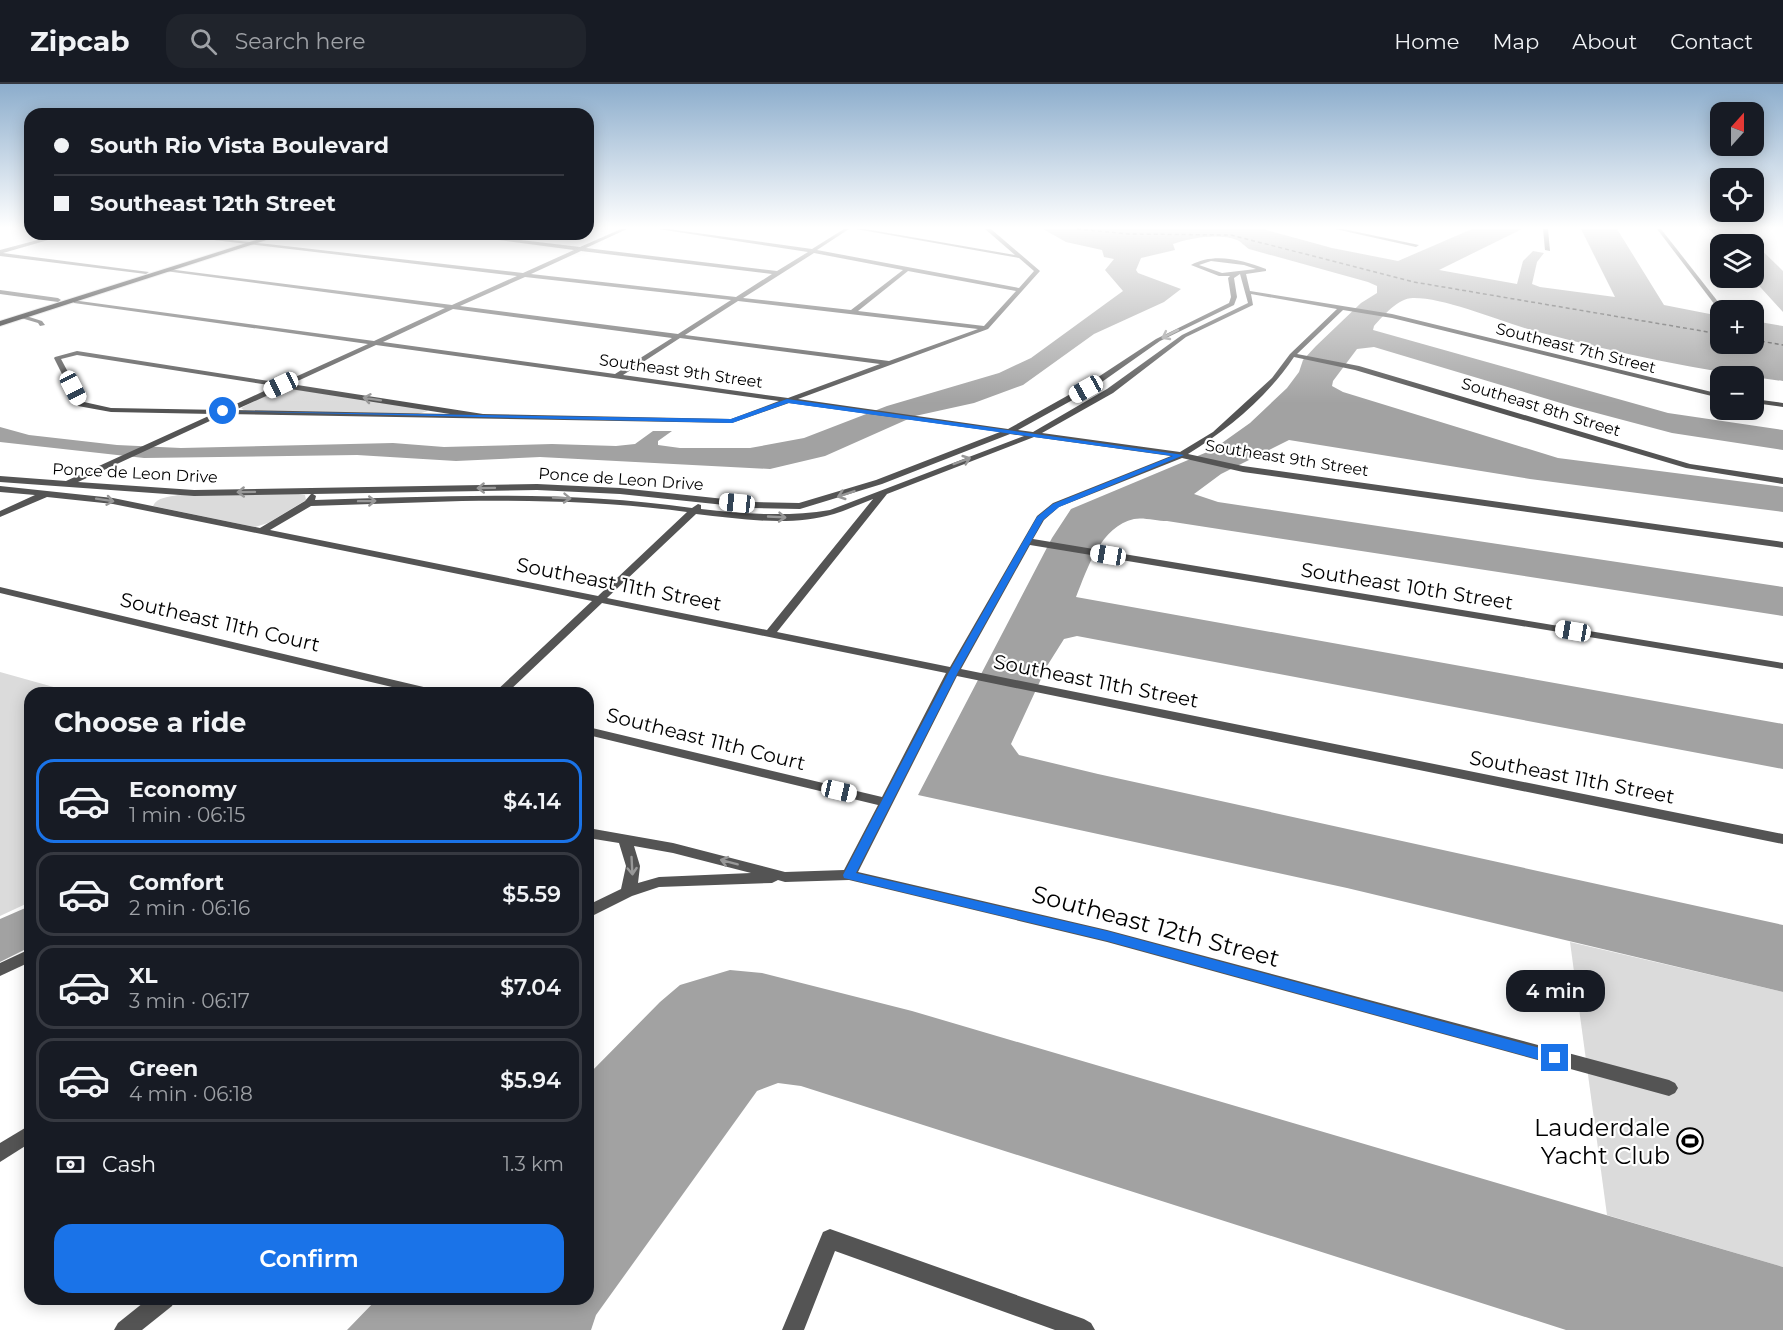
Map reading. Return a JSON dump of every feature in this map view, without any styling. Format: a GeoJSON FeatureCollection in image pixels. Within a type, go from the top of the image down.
{"type":"FeatureCollection","features":[{"type":"Feature","properties":{"kind":"main road"},"geometry":{"type":"LineString","coordinates":[[0,318],[98,287]]}},
{"type":"Feature","properties":{"kind":"main road"},"geometry":{"type":"LineString","coordinates":[[0,324],[117,287]]}},
{"type":"Feature","properties":{"kind":"main road"},"geometry":{"type":"LineString","coordinates":[[74,301],[72,299],[83,292]]}},
{"type":"Feature","properties":{"kind":"main road"},"geometry":{"type":"LineString","coordinates":[[45,310],[58,300]]}},
{"type":"Feature","properties":{"kind":"street"},"geometry":{"type":"LineString","coordinates":[[300,287],[890,363]]}},
{"type":"Feature","properties":{"kind":"street"},"geometry":{"type":"LineString","coordinates":[[0,514],[495,287]]}},
{"type":"Feature","properties":{"kind":"street"},"geometry":{"type":"LineString","coordinates":[[631,287],[986,328]]}},
{"type":"Feature","properties":{"kind":"street"},"geometry":{"type":"LineString","coordinates":[[615,377],[756,287]]}},
{"type":"Feature","properties":{"kind":"street"},"geometry":{"type":"LineString","coordinates":[[853,312],[884,287]]}},
{"type":"Feature","properties":{"kind":"street"},"geometry":{"type":"LineString","coordinates":[[1005,287],[1020,290]]}},
{"type":"Feature","properties":{"kind":"street"},"geometry":{"type":"LineString","coordinates":[[492,418],[70,354],[57,358],[81,404],[90,408],[492,418],[732,421],[986,328],[1023,287]]}},
{"type":"Feature","properties":{"kind":"street","name":"Ponce de Leon Drive"},"geometry":{"type":"LineString","coordinates":[[309,502],[541,497],[616,501],[765,517],[813,516],[832,512],[882,486],[1010,431],[1086,389],[1158,340],[1232,304],[1234,297],[1232,287]]}},
{"type":"Feature","properties":{"kind":"street"},"geometry":{"type":"LineString","coordinates":[[1246,287],[1248,292]]}},
{"type":"Feature","properties":{"kind":"street"},"geometry":{"type":"LineString","coordinates":[[1704,287],[1714,300]]}},
{"type":"Feature","properties":{"kind":"street"},"geometry":{"type":"LineString","coordinates":[[0,292],[58,300]]}},
{"type":"Feature","properties":{"kind":"street","name":"Ponce de Leon Drive"},"geometry":{"type":"LineString","coordinates":[[0,479],[172,493],[537,487],[620,491],[775,507],[800,506],[882,486],[1035,434],[1110,391],[1184,336],[1251,304],[1248,292]]}},
{"type":"Feature","properties":{"kind":"street","name":"Southeast 7th Street"},"geometry":{"type":"LineString","coordinates":[[1248,292],[1392,316],[1710,394]]}},
{"type":"Feature","properties":{"kind":"street","name":"Southeast 9th Street"},"geometry":{"type":"LineString","coordinates":[[74,301],[1035,434],[1181,455],[1243,469],[1783,545]]}},
{"type":"Feature","properties":{"kind":"street"},"geometry":{"type":"LineString","coordinates":[[849,875],[953,672],[1040,518],[1056,506],[1181,455],[1216,434],[1275,380],[1292,355],[1346,309]]}},
{"type":"Feature","properties":{"kind":"street"},"geometry":{"type":"LineString","coordinates":[[23,317],[40,322],[42,325]]}},
{"type":"Feature","properties":{"kind":"street","name":"Southeast 8th Street"},"geometry":{"type":"LineString","coordinates":[[1292,355],[1346,365],[1689,466],[1783,481]]}},
{"type":"Feature","properties":{"kind":"street"},"geometry":{"type":"LineString","coordinates":[[1764,402],[1783,405]]}},
{"type":"Feature","properties":{"kind":"street"},"geometry":{"type":"LineString","coordinates":[[420,416],[432,408]]}},
{"type":"Feature","properties":{"kind":"street"},"geometry":{"type":"LineString","coordinates":[[11,490],[28,481]]}},
{"type":"Feature","properties":{"kind":"street"},"geometry":{"type":"LineString","coordinates":[[769,634],[882,486]]}},
{"type":"Feature","properties":{"kind":"street","name":"Ponce de Leon Drive"},"geometry":{"type":"LineString","coordinates":[[0,489],[47,493]]}},
{"type":"Feature","properties":{"kind":"street"},"geometry":{"type":"LineString","coordinates":[[327,502],[326,496],[333,491]]}},
{"type":"Feature","properties":{"kind":"street"},"geometry":{"type":"LineString","coordinates":[[259,532],[309,502],[312,496],[304,492]]}},
{"type":"Feature","properties":{"kind":"street","name":"Southeast 11th Street"},"geometry":{"type":"LineString","coordinates":[[47,493],[113,501],[1783,839]]}},
{"type":"Feature","properties":{"kind":"street"},"geometry":{"type":"LineString","coordinates":[[146,508],[154,500],[172,493]]}},
{"type":"Feature","properties":{"kind":"street"},"geometry":{"type":"LineString","coordinates":[[507,687],[705,500]]}},
{"type":"Feature","properties":{"kind":"street","name":"Southeast 10th Street"},"geometry":{"type":"LineString","coordinates":[[1026,541],[1783,666]]}},
{"type":"Feature","properties":{"kind":"street","name":"Southeast 11th Court"},"geometry":{"type":"LineString","coordinates":[[0,590],[407,687]]}},
{"type":"Feature","properties":{"kind":"street","name":"Southeast 11th Court"},"geometry":{"type":"LineString","coordinates":[[594,732],[885,802]]}},
{"type":"Feature","properties":{"kind":"street","name":"Southeast 12th Street"},"geometry":{"type":"LineString","coordinates":[[594,834],[673,848],[785,877],[849,875],[1107,936],[1669,1088]]}},
{"type":"Feature","properties":{"kind":"street"},"geometry":{"type":"LineString","coordinates":[[626,841],[634,861],[633,877],[627,892]]}},
{"type":"Feature","properties":{"kind":"street"},"geometry":{"type":"LineString","coordinates":[[594,909],[627,892],[659,882],[785,877]]}},
{"type":"Feature","properties":{"kind":"street"},"geometry":{"type":"LineString","coordinates":[[0,970],[24,958]]}},
{"type":"Feature","properties":{"kind":"street"},"geometry":{"type":"LineString","coordinates":[[0,1154],[24,1137]]}},
{"type":"Feature","properties":{"kind":"street"},"geometry":{"type":"LineString","coordinates":[[793,1330],[830,1239],[1084,1330]]}},
{"type":"Feature","properties":{"kind":"street"},"geometry":{"type":"LineString","coordinates":[[125,1330],[157,1305]]}},
{"type":"Feature","properties":{"kind":"shaded area"},"geometry":{"type":"Polygon","coordinates":[[[1120,287],[1181,289],[1164,302],[1094,334],[1023,385],[974,403],[915,416],[825,456],[770,469],[540,457],[456,461],[357,455],[144,458],[0,442],[0,427],[29,435],[117,445],[181,448],[393,443],[444,447],[552,444],[616,446],[635,444],[653,431],[672,431],[658,441],[658,445],[680,448],[750,448],[804,438],[887,406],[999,373],[1031,358],[1123,291],[1120,287]]]}},
{"type":"Feature","properties":{"kind":"shaded area"},"geometry":{"type":"Polygon","coordinates":[[[1377,287],[1541,287],[1615,297],[1610,287],[1653,287],[1664,305],[1710,314],[1710,354],[1764,354],[1764,323],[1783,326],[1783,381],[1764,378],[1764,366],[1710,366],[1710,370],[1692,367],[1542,333],[1428,299],[1414,298],[1397,304],[1374,326],[1373,330],[1668,413],[1783,430],[1783,450],[1672,433],[1574,407],[1374,347],[1357,349],[1333,381],[1332,386],[1343,392],[1558,458],[1783,487],[1783,512],[1530,479],[1289,440],[1221,474],[1194,494],[1218,502],[1783,587],[1783,616],[1142,518],[1122,523],[1104,539],[1090,562],[1076,597],[1783,724],[1783,769],[1077,636],[1064,639],[1047,666],[1011,744],[1019,755],[1098,774],[1783,925],[1783,992],[1347,888],[918,795],[1052,538],[1071,509],[1212,450],[1250,423],[1287,388],[1299,372],[1303,360],[1361,303],[1377,293],[1377,287]]]}},
{"type":"Feature","properties":{"kind":"shaded area"},"geometry":{"type":"Polygon","coordinates":[[[1783,287],[1783,312],[1761,288],[1783,287]]]}},
{"type":"Feature","properties":{"kind":"shaded area"},"geometry":{"type":"Polygon","coordinates":[[[287,388],[428,411],[418,414],[245,411],[241,408],[278,389],[287,388]]]}},
{"type":"Feature","properties":{"kind":"shaded area"},"geometry":{"type":"Polygon","coordinates":[[[292,493],[305,495],[306,500],[268,523],[255,527],[153,506],[160,499],[178,495],[292,493]]]}},
{"type":"Feature","properties":{"kind":"shaded area"},"geometry":{"type":"Polygon","coordinates":[[[0,672],[54,687],[24,687],[24,905],[0,916],[0,672]]]}},
{"type":"Feature","properties":{"kind":"shaded area"},"geometry":{"type":"Polygon","coordinates":[[[24,909],[24,950],[0,962],[0,919],[24,909]]]}},
{"type":"Feature","properties":{"kind":"shaded area","name":"Lauderdale Yacht Club"},"geometry":{"type":"Polygon","coordinates":[[[1570,942],[1783,992],[1783,1267],[1607,1215],[1570,942]]]}},
{"type":"Feature","properties":{"kind":"shaded area"},"geometry":{"type":"Polygon","coordinates":[[[730,970],[762,973],[912,1011],[1783,1267],[1783,1330],[1566,1330],[801,1086],[778,1083],[757,1091],[596,1315],[591,1330],[347,1330],[371,1305],[594,1305],[594,1069],[660,1002],[680,985],[730,970]]]}},
{"type":"Feature","properties":{"kind":"ferry route"},"geometry":{"type":"LineString","coordinates":[[1444,287],[1710,332]]}},
{"type":"Feature","properties":{"kind":"ferry route"},"geometry":{"type":"LineString","coordinates":[[1764,342],[1783,345]]}},
{"type":"Feature","properties":{"kind":"place","name":"Lauderdale Yacht Club"},"geometry":{"type":"Point","coordinates":[1690,1141]}},
{"type":"Feature","properties":{"kind":"route"},"geometry":{"type":"LineString","coordinates":[[223,411],[732,421],[787,401],[1181,455],[1056,506],[1040,518],[953,672],[849,875],[1107,936],[1555,1058]]}}]}
